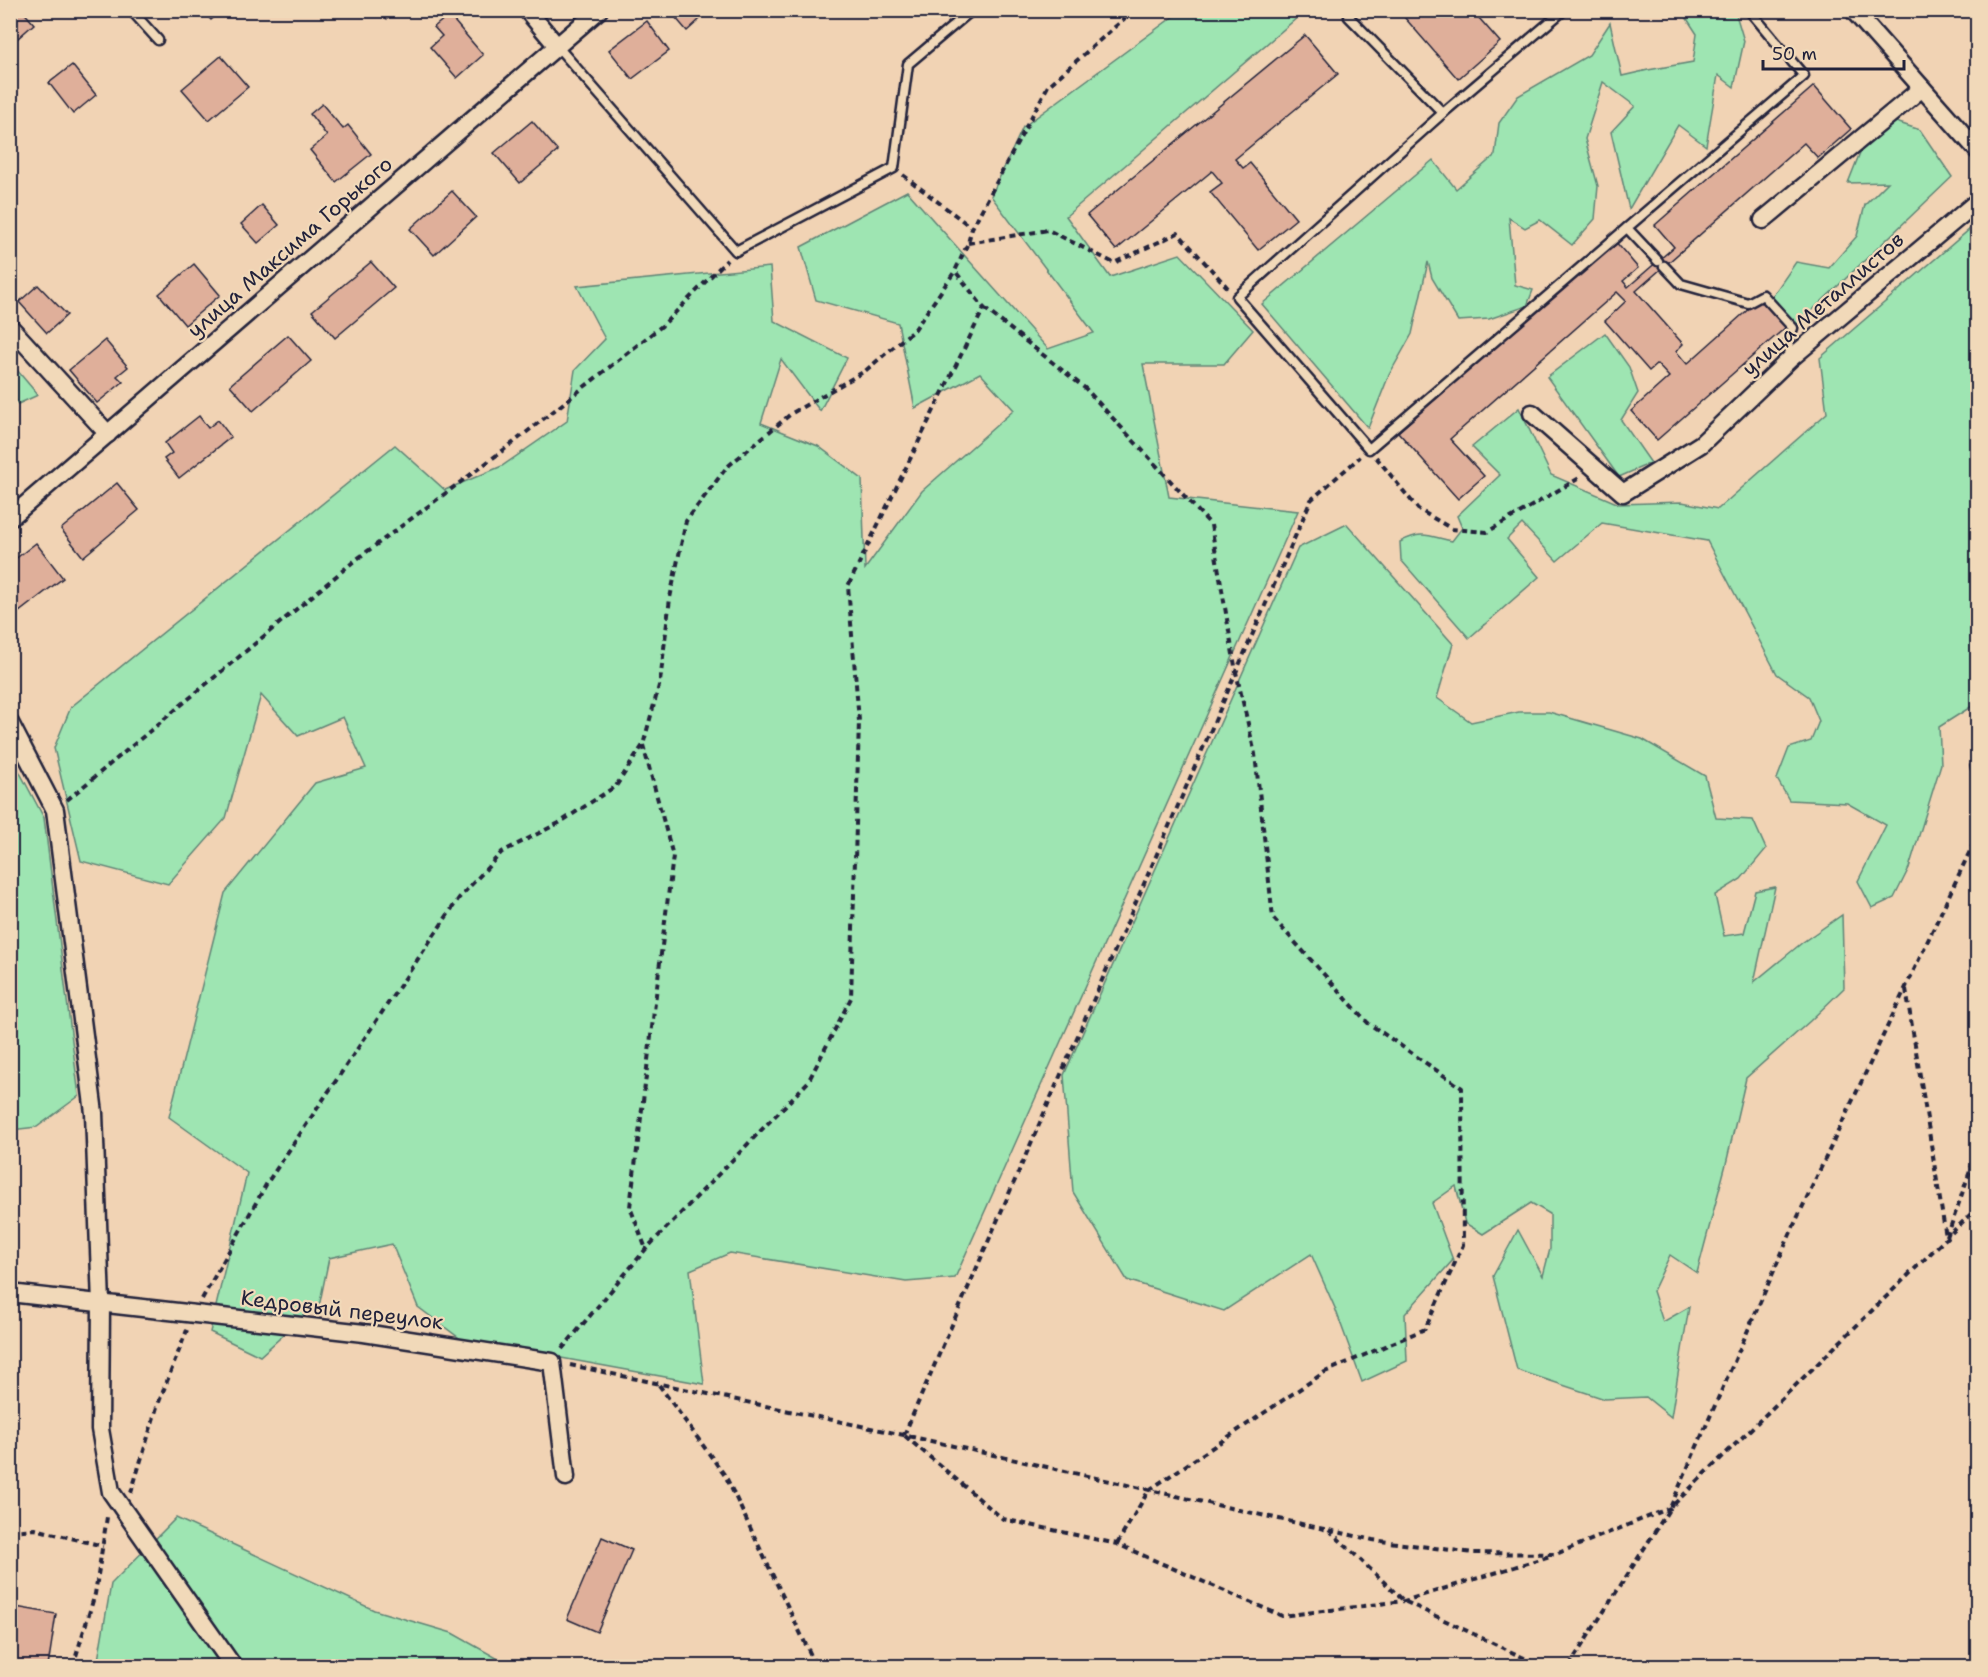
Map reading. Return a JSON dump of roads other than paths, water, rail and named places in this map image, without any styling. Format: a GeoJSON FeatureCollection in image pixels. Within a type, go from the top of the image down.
{"type":"FeatureCollection","features":[{"type":"Feature","properties":{"kind":"street"},"geometry":{"type":"LineString","coordinates":[[527,10],[557,46]]}},
{"type":"Feature","properties":{"kind":"street","name":"улица Максима Горького"},"geometry":{"type":"LineString","coordinates":[[10,518],[599,10]]}},
{"type":"Feature","properties":{"kind":"street"},"geometry":{"type":"LineString","coordinates":[[1853,10],[1977,151]]}},
{"type":"Feature","properties":{"kind":"street"},"geometry":{"type":"LineString","coordinates":[[1763,220],[1922,88]]}},
{"type":"Feature","properties":{"kind":"street","name":"улица Металлистов"},"geometry":{"type":"LineString","coordinates":[[1532,413],[1623,493],[1701,444],[1791,357],[1977,201]]}},
{"type":"Feature","properties":{"kind":"street"},"geometry":{"type":"LineString","coordinates":[[10,327],[108,434]]}},
{"type":"Feature","properties":{"kind":"street"},"geometry":{"type":"LineString","coordinates":[[10,723],[55,810],[94,1113],[101,1304],[100,1429],[111,1492],[233,1666]]}},
{"type":"Feature","properties":{"kind":"street","name":"Кедровый переулок"},"geometry":{"type":"LineString","coordinates":[[10,1293],[364,1333],[552,1362],[566,1477]]}},
{"type":"Feature","properties":{"kind":"lane"},"geometry":{"type":"LineString","coordinates":[[131,10],[158,40]]}},
{"type":"Feature","properties":{"kind":"lane"},"geometry":{"type":"LineString","coordinates":[[557,46],[736,251],[894,168],[908,64],[972,10]]}},
{"type":"Feature","properties":{"kind":"lane"},"geometry":{"type":"LineString","coordinates":[[1352,10],[1349,17],[1443,113]]}},
{"type":"Feature","properties":{"kind":"lane"},"geometry":{"type":"LineString","coordinates":[[1564,10],[1443,113],[1236,297],[1369,449],[1804,76],[1749,10]]}},
{"type":"Feature","properties":{"kind":"lane"},"geometry":{"type":"LineString","coordinates":[[1627,228],[1681,285],[1748,303],[1763,295],[1793,328],[1788,342],[1791,357]]}}]}
